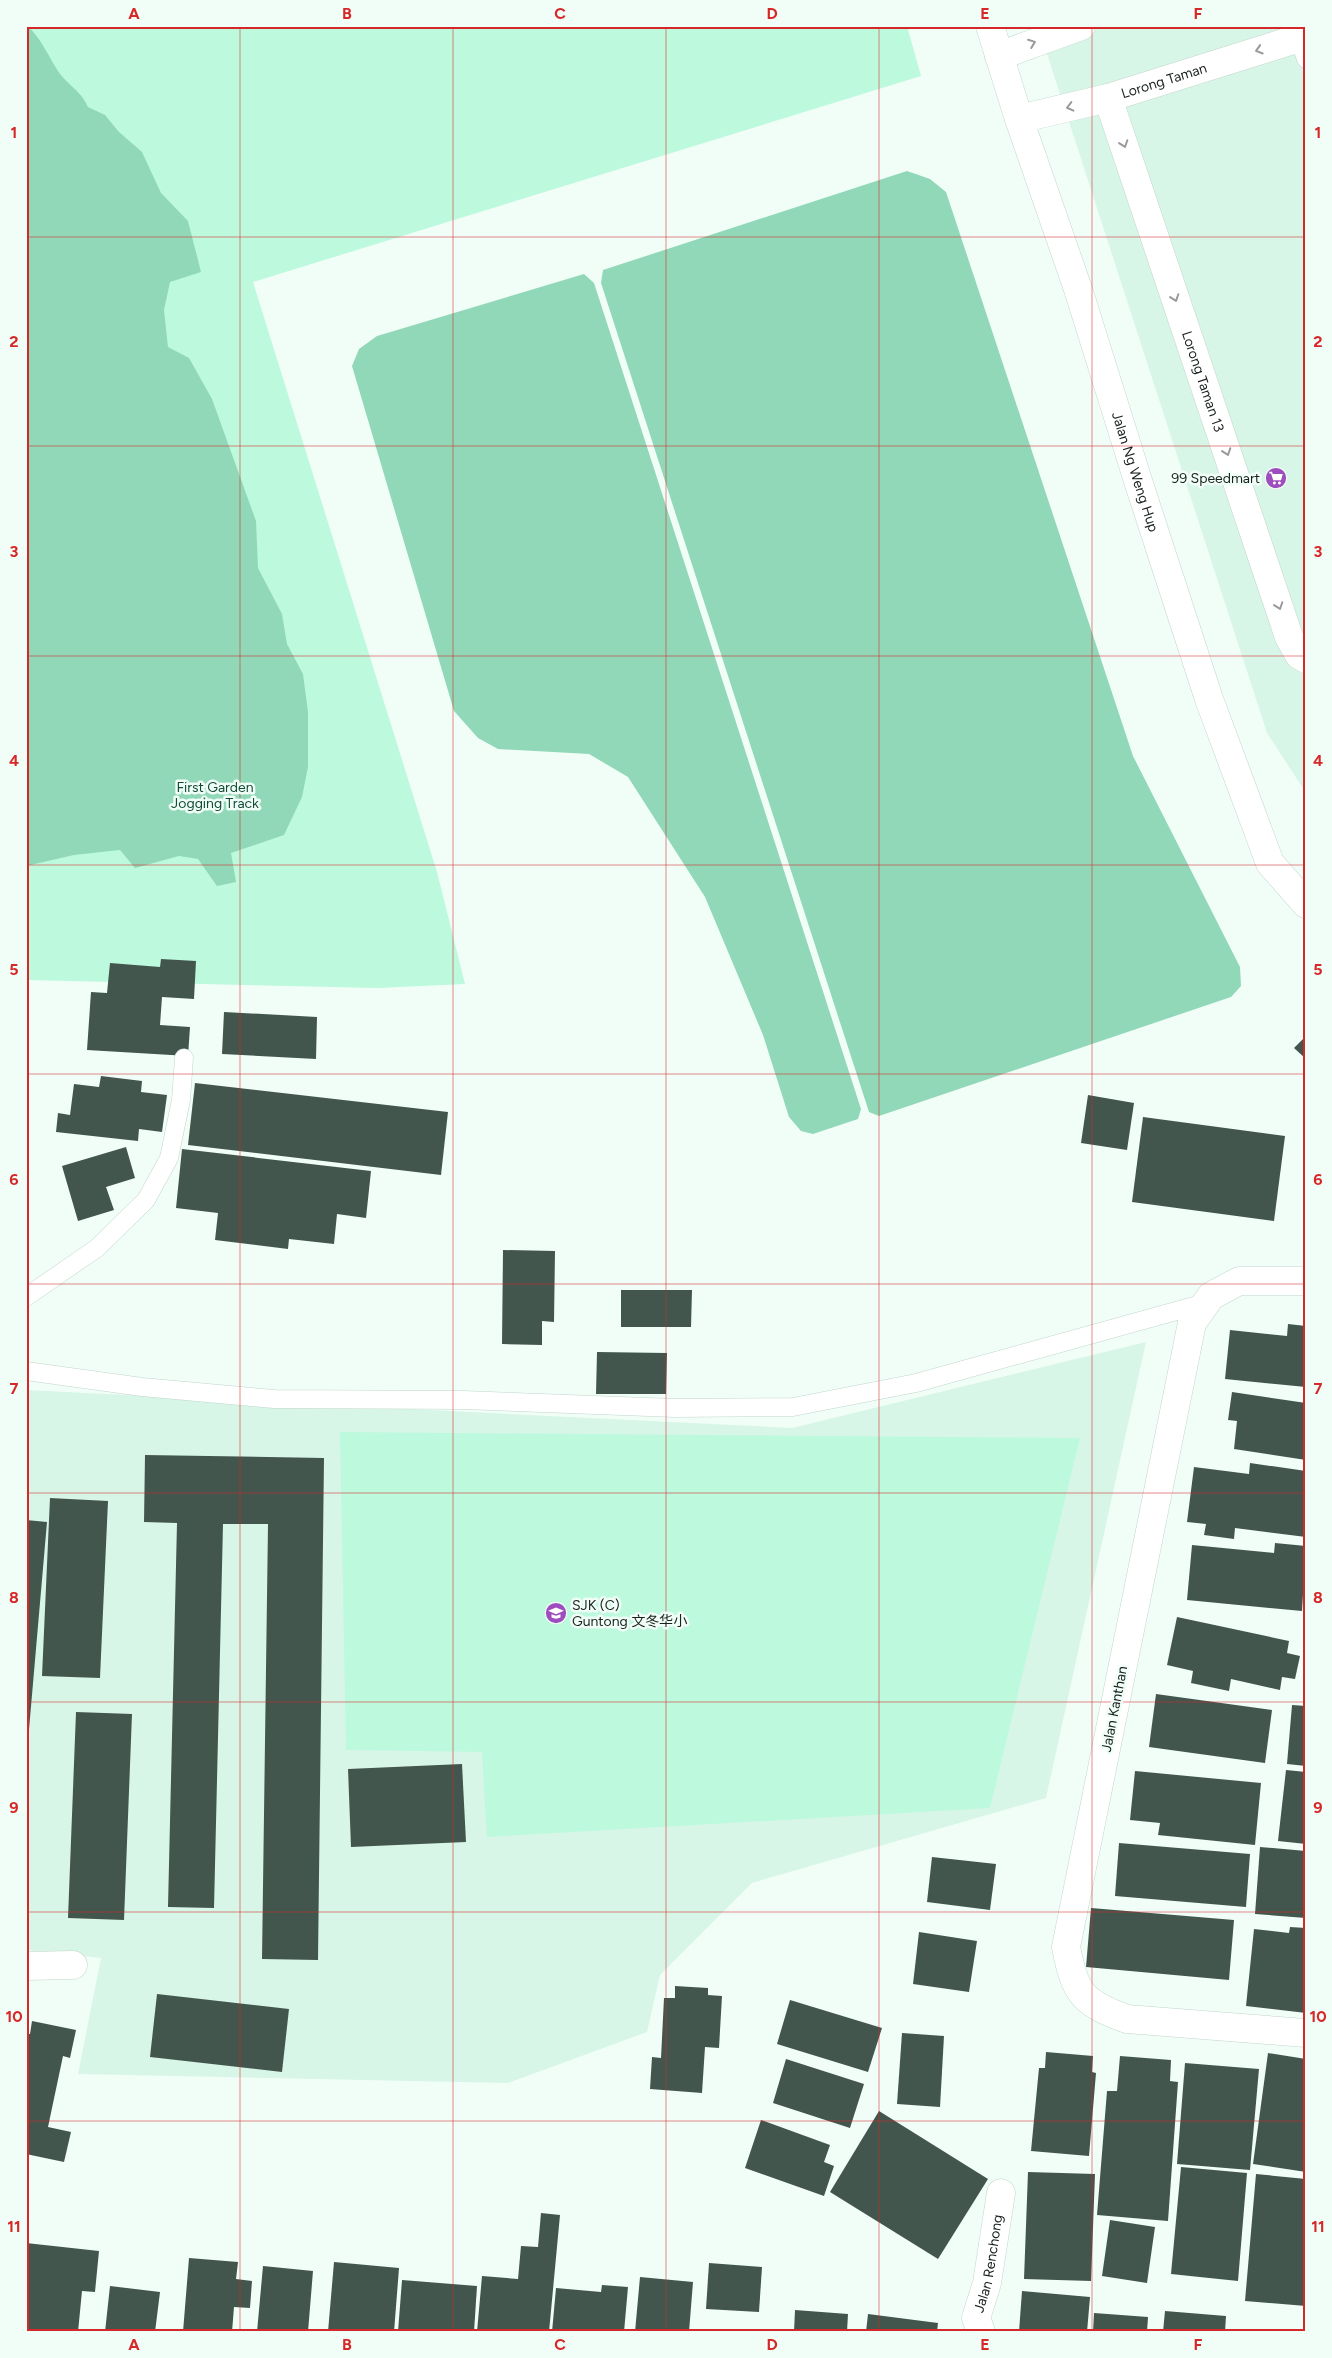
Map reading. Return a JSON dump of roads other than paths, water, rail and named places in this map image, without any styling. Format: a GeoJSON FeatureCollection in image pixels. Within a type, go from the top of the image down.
{"type":"FeatureCollection","features":[{"type":"Feature","properties":{"kind":"street","name":"Jalan Ng Weng Hup"},"geometry":{"type":"LineString","coordinates":[[990,26],[1019,119],[1078,288],[1138,484],[1209,699],[1270,862],[1306,904]]}},
{"type":"Feature","properties":{"kind":"street"},"geometry":{"type":"LineString","coordinates":[[999,56],[1069,28]]}},
{"type":"Feature","properties":{"kind":"street","name":"Lorong Taman"},"geometry":{"type":"LineString","coordinates":[[1019,119],[1108,98],[1303,44]]}},
{"type":"Feature","properties":{"kind":"street","name":"Lorong Taman 13"},"geometry":{"type":"LineString","coordinates":[[1108,98],[1289,637],[1300,655],[1306,659]]}},
{"type":"Feature","properties":{"kind":"street","name":"Jalan Kanthan"},"geometry":{"type":"LineString","coordinates":[[1306,1281],[1239,1281],[1211,1296],[1192,1322],[1066,1947],[1071,1973],[1082,1996],[1102,2010],[1127,2019],[1306,2033]]}},
{"type":"Feature","properties":{"kind":"street"},"geometry":{"type":"LineString","coordinates":[[26,1966],[73,1966]]}},
{"type":"Feature","properties":{"kind":"street","name":"Jalan Renchong"},"geometry":{"type":"LineString","coordinates":[[981,2332],[976,2318],[987,2283],[1001,2193]]}},
{"type":"Feature","properties":{"kind":"lane"},"geometry":{"type":"LineString","coordinates":[[26,1297],[97,1248],[146,1200],[169,1158],[180,1100],[184,1058]]}},
{"type":"Feature","properties":{"kind":"lane"},"geometry":{"type":"LineString","coordinates":[[26,1371],[142,1387],[274,1399],[463,1400],[675,1408],[793,1407],[916,1383],[1206,1304]]}},
{"type":"Feature","properties":{"kind":"place","name":"99 Speedmart"},"geometry":{"type":"Point","coordinates":[1276,478]}},
{"type":"Feature","properties":{"kind":"place","name":"SJK (C) Guntong 文冬华小"},"geometry":{"type":"Point","coordinates":[556,1613]}},
{"type":"Feature","properties":{"kind":"park label","name":"First Garden Jogging Track"},"geometry":{"type":"Point","coordinates":[215,796]}}]}
